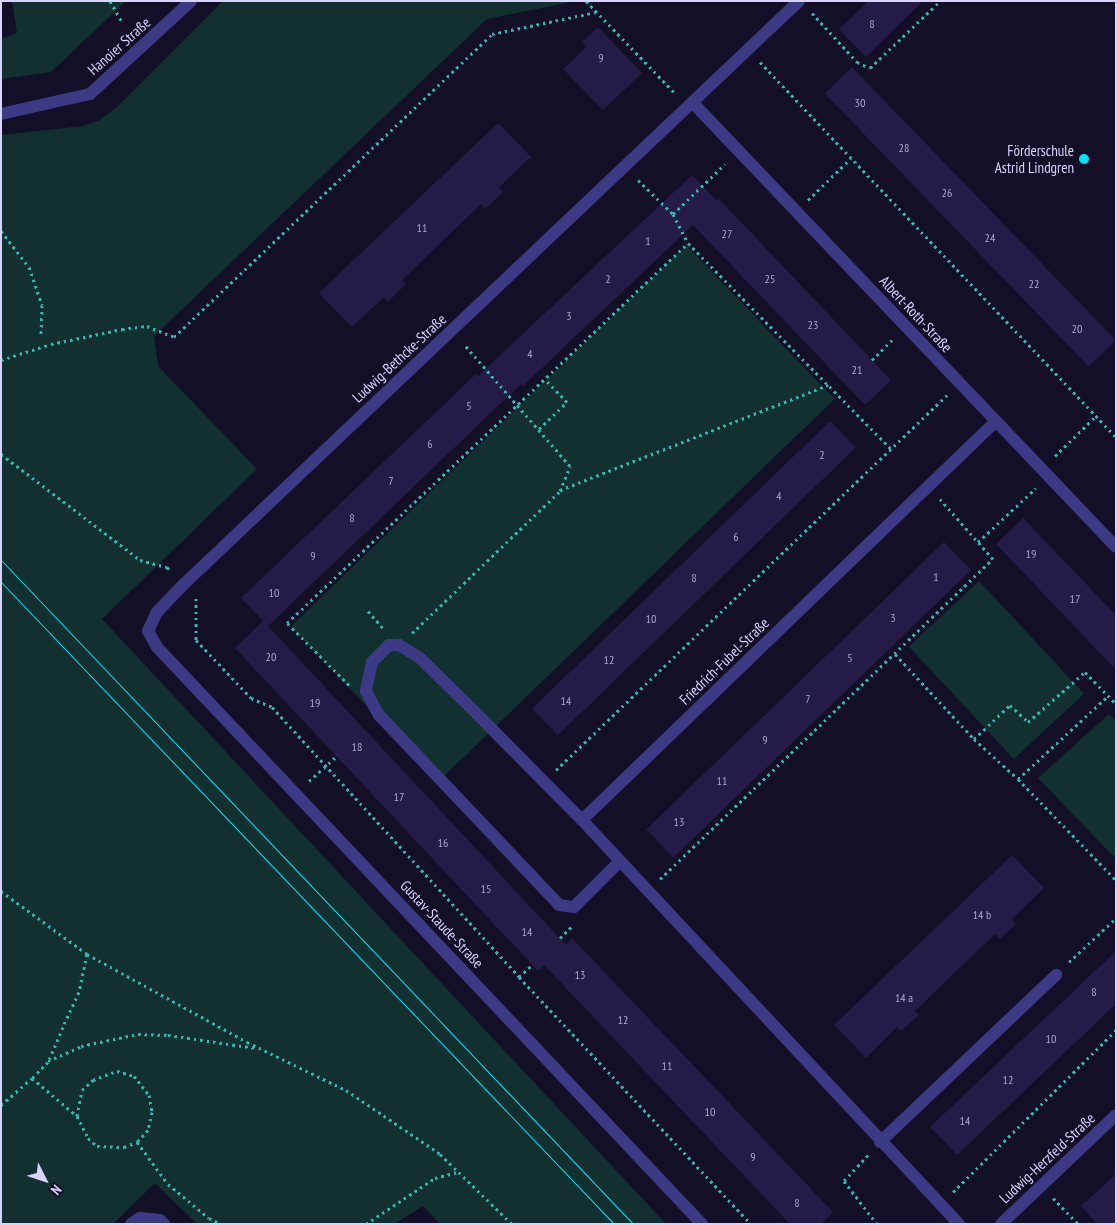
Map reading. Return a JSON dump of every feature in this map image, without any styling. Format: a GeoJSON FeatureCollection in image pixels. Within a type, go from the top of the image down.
{"type":"FeatureCollection","features":[{"type":"Feature","properties":{"kind":"street","name":"Hanoier Straße"},"geometry":{"type":"LineString","coordinates":[[1,114],[90,94],[191,1]]}},
{"type":"Feature","properties":{"kind":"street","name":"Ludwig-Bethcke-Straße"},"geometry":{"type":"LineString","coordinates":[[157,647],[148,631],[157,612],[184,584],[799,1]]}},
{"type":"Feature","properties":{"kind":"street","name":"Albert-Roth-Straße"},"geometry":{"type":"LineString","coordinates":[[693,103],[1116,547]]}},
{"type":"Feature","properties":{"kind":"street","name":"Friedrich-Fubel-Straße"},"geometry":{"type":"LineString","coordinates":[[582,820],[995,422]]}},
{"type":"Feature","properties":{"kind":"street"},"geometry":{"type":"LineString","coordinates":[[620,861],[574,906],[560,905],[379,715],[366,691],[372,662],[389,644],[399,645],[420,658],[545,781],[582,820],[620,861],[647,891],[880,1142],[959,1224]]}},
{"type":"Feature","properties":{"kind":"street","name":"Gustav-Staude-Straße"},"geometry":{"type":"LineString","coordinates":[[157,647],[297,793],[702,1224]]}},
{"type":"Feature","properties":{"kind":"street"},"geometry":{"type":"LineString","coordinates":[[880,1142],[1056,975]]}},
{"type":"Feature","properties":{"kind":"street","name":"Ludwig-Herzfeld-Straße"},"geometry":{"type":"LineString","coordinates":[[1001,1224],[1116,1115]]}},
{"type":"Feature","properties":{"kind":"street"},"geometry":{"type":"LineString","coordinates":[[131,1224],[140,1218],[160,1220],[164,1224]]}},
{"type":"Feature","properties":{"kind":"path"},"geometry":{"type":"LineString","coordinates":[[110,1],[122,22]]}},
{"type":"Feature","properties":{"kind":"path"},"geometry":{"type":"LineString","coordinates":[[586,1],[674,92]]}},
{"type":"Feature","properties":{"kind":"path"},"geometry":{"type":"LineString","coordinates":[[811,12],[857,62],[870,68],[940,1]]}},
{"type":"Feature","properties":{"kind":"path"},"geometry":{"type":"LineString","coordinates":[[1,360],[51,344],[122,329],[147,326],[174,337],[492,34],[596,12]]}},
{"type":"Feature","properties":{"kind":"path"},"geometry":{"type":"LineString","coordinates":[[759,62],[1116,437]]}},
{"type":"Feature","properties":{"kind":"path"},"geometry":{"type":"LineString","coordinates":[[796,211],[851,158]]}},
{"type":"Feature","properties":{"kind":"path"},"geometry":{"type":"LineString","coordinates":[[673,214],[727,162]]}},
{"type":"Feature","properties":{"kind":"path"},"geometry":{"type":"LineString","coordinates":[[636,178],[673,214],[688,243],[891,449]]}},
{"type":"Feature","properties":{"kind":"path"},"geometry":{"type":"LineString","coordinates":[[1,231],[29,267],[42,305],[41,334]]}},
{"type":"Feature","properties":{"kind":"path"},"geometry":{"type":"LineString","coordinates":[[353,689],[287,622],[688,243]]}},
{"type":"Feature","properties":{"kind":"path"},"geometry":{"type":"LineString","coordinates":[[451,331],[519,404],[570,466],[560,491]]}},
{"type":"Feature","properties":{"kind":"path"},"geometry":{"type":"LineString","coordinates":[[872,360],[895,337]]}},
{"type":"Feature","properties":{"kind":"path"},"geometry":{"type":"LineString","coordinates":[[539,428],[567,402],[545,379]]}},
{"type":"Feature","properties":{"kind":"path"},"geometry":{"type":"LineString","coordinates":[[399,645],[560,491],[828,385]]}},
{"type":"Feature","properties":{"kind":"path"},"geometry":{"type":"LineString","coordinates":[[545,781],[949,394]]}},
{"type":"Feature","properties":{"kind":"path"},"geometry":{"type":"LineString","coordinates":[[1041,469],[1096,416]]}},
{"type":"Feature","properties":{"kind":"path"},"geometry":{"type":"LineString","coordinates":[[1,454],[140,560],[167,567],[184,584]]}},
{"type":"Feature","properties":{"kind":"path"},"geometry":{"type":"LineString","coordinates":[[647,891],[993,559],[930,486]]}},
{"type":"Feature","properties":{"kind":"path"},"geometry":{"type":"LineString","coordinates":[[978,542],[1036,487]]}},
{"type":"Feature","properties":{"kind":"path"},"geometry":{"type":"LineString","coordinates":[[196,595],[196,640],[251,698],[272,708],[327,765],[519,977],[751,1224]]}},
{"type":"Feature","properties":{"kind":"path"},"geometry":{"type":"LineString","coordinates":[[896,654],[974,739],[1018,779],[1116,880]]}},
{"type":"Feature","properties":{"kind":"path"},"geometry":{"type":"LineString","coordinates":[[974,739],[1010,705],[1028,722],[1085,672],[1116,704]]}},
{"type":"Feature","properties":{"kind":"path"},"geometry":{"type":"LineString","coordinates":[[1018,779],[1108,696]]}},
{"type":"Feature","properties":{"kind":"path"},"geometry":{"type":"LineString","coordinates":[[297,793],[338,754]]}},
{"type":"Feature","properties":{"kind":"path"},"geometry":{"type":"LineString","coordinates":[[1,891],[87,954],[261,1048],[346,1090],[440,1154],[512,1224]]}},
{"type":"Feature","properties":{"kind":"path"},"geometry":{"type":"LineString","coordinates":[[1056,975],[1116,918]]}},
{"type":"Feature","properties":{"kind":"path"},"geometry":{"type":"LineString","coordinates":[[48,1062],[79,992],[87,954]]}},
{"type":"Feature","properties":{"kind":"path"},"geometry":{"type":"LineString","coordinates":[[519,977],[532,965]]}},
{"type":"Feature","properties":{"kind":"path"},"geometry":{"type":"LineString","coordinates":[[940,1205],[1116,1030]]}},
{"type":"Feature","properties":{"kind":"path"},"geometry":{"type":"LineString","coordinates":[[1,1105],[48,1062],[81,1046],[138,1034],[168,1034],[261,1048]]}},
{"type":"Feature","properties":{"kind":"path"},"geometry":{"type":"LineString","coordinates":[[32,1078],[77,1116],[88,1138],[98,1146],[124,1146],[137,1142],[148,1130],[152,1112],[149,1095],[134,1076],[117,1072],[93,1080],[82,1090],[77,1116]]}},
{"type":"Feature","properties":{"kind":"path"},"geometry":{"type":"LineString","coordinates":[[137,1142],[168,1184],[209,1218],[221,1224]]}},
{"type":"Feature","properties":{"kind":"path"},"geometry":{"type":"LineString","coordinates":[[877,1224],[844,1181],[880,1142]]}},
{"type":"Feature","properties":{"kind":"path"},"geometry":{"type":"LineString","coordinates":[[366,1224],[435,1178],[458,1172]]}},
{"type":"Feature","properties":{"kind":"path"},"geometry":{"type":"LineString","coordinates":[[1053,1198],[1078,1224]]}},
{"type":"Feature","properties":{"kind":"green space"},"geometry":{"type":"Polygon","coordinates":[[[12,1],[126,1],[51,72],[2,79],[1,39],[17,33],[12,1]]]}},
{"type":"Feature","properties":{"kind":"green space"},"geometry":{"type":"Polygon","coordinates":[[[223,1],[576,1],[487,19],[154,336],[158,366],[257,469],[102,619],[666,1224],[440,1224],[423,1206],[394,1224],[197,1224],[155,1183],[113,1224],[1,1224],[1,135],[83,126],[100,120],[118,106],[223,1]]]}},
{"type":"Feature","properties":{"kind":"green space"},"geometry":{"type":"Polygon","coordinates":[[[686,245],[835,399],[439,781],[290,627],[686,245]]]}},
{"type":"Feature","properties":{"kind":"green space"},"geometry":{"type":"Polygon","coordinates":[[[979,581],[1084,694],[1014,759],[909,646],[979,581]]]}},
{"type":"Feature","properties":{"kind":"green space"},"geometry":{"type":"Polygon","coordinates":[[[1109,714],[1116,721],[1116,859],[1038,778],[1109,714]]]}},
{"type":"Feature","properties":{"kind":"building"},"geometry":{"type":"Polygon","coordinates":[[[869,1],[923,1],[866,57],[839,29],[869,1]]]}},
{"type":"Feature","properties":{"kind":"building"},"geometry":{"type":"Polygon","coordinates":[[[598,27],[642,73],[603,110],[563,69],[586,47],[582,42],[598,27]]]}},
{"type":"Feature","properties":{"kind":"building"},"geometry":{"type":"Polygon","coordinates":[[[852,67],[1116,340],[1089,367],[825,93],[852,67]]]}},
{"type":"Feature","properties":{"kind":"building"},"geometry":{"type":"Polygon","coordinates":[[[498,123],[531,157],[499,187],[503,192],[485,209],[481,204],[402,280],[406,284],[388,302],[384,297],[352,327],[319,293],[498,123]]]}},
{"type":"Feature","properties":{"kind":"building"},"geometry":{"type":"Polygon","coordinates":[[[692,175],[717,201],[719,199],[891,380],[865,405],[693,225],[523,386],[521,384],[268,626],[566,945],[572,938],[833,1212],[821,1224],[790,1224],[544,965],[538,971],[235,648],[263,621],[241,598],[476,374],[478,376],[692,175]]]}},
{"type":"Feature","properties":{"kind":"building"},"geometry":{"type":"Polygon","coordinates":[[[830,421],[856,448],[558,735],[532,709],[830,421]]]}},
{"type":"Feature","properties":{"kind":"building"},"geometry":{"type":"Polygon","coordinates":[[[1023,518],[1116,615],[1116,670],[996,544],[1023,518]]]}},
{"type":"Feature","properties":{"kind":"building"},"geometry":{"type":"Polygon","coordinates":[[[944,542],[971,570],[673,858],[646,830],[944,542]]]}},
{"type":"Feature","properties":{"kind":"building"},"geometry":{"type":"Polygon","coordinates":[[[1012,855],[1044,888],[1012,919],[1016,924],[1000,939],[995,934],[915,1011],[919,1015],[901,1031],[897,1027],[866,1058],[834,1025],[1012,855]]]}},
{"type":"Feature","properties":{"kind":"building"},"geometry":{"type":"Polygon","coordinates":[[[1116,951],[1116,1004],[957,1155],[930,1127],[1116,951]]]}},
{"type":"Feature","properties":{"kind":"building"},"geometry":{"type":"Polygon","coordinates":[[[1116,1174],[1116,1224],[1097,1224],[1081,1206],[1116,1174]]]}},
{"type":"Feature","properties":{"kind":"tram line"},"geometry":{"type":"LineString","coordinates":[[1,560],[633,1224]]}},
{"type":"Feature","properties":{"kind":"tram line"},"geometry":{"type":"LineString","coordinates":[[1,582],[614,1224]]}},
{"type":"Feature","properties":{"kind":"place","name":"Förderschule Astrid Lindgren"},"geometry":{"type":"Point","coordinates":[1084,159]}}]}
